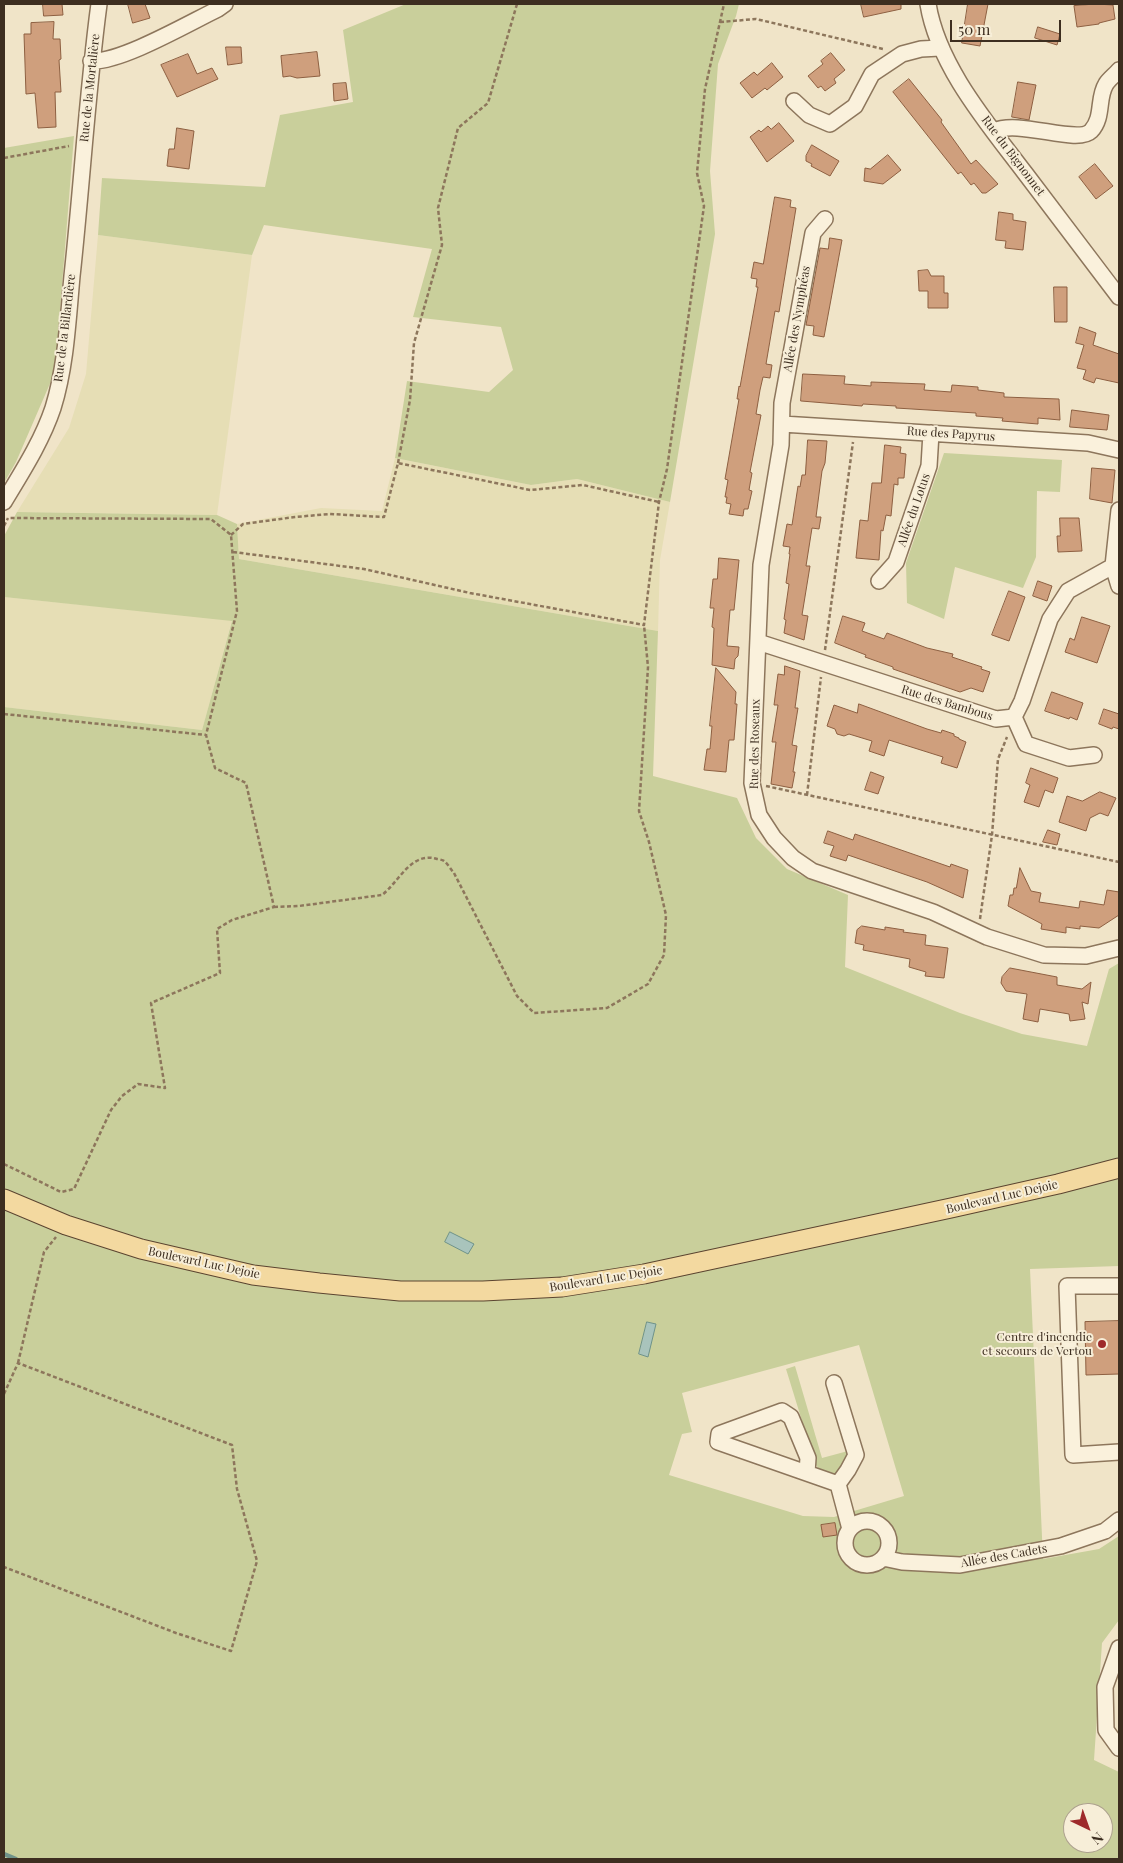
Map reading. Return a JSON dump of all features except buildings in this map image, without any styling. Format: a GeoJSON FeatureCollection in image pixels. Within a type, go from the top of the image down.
{"type":"FeatureCollection","features":[{"type":"Feature","properties":{"kind":"main road","name":"Boulevard Luc Dejoie"},"geometry":{"type":"LineString","coordinates":[[4,1200],[66,1225],[141,1250],[253,1275],[400,1290],[483,1291],[562,1287],[644,1274],[951,1208],[1119,1168]]}},
{"type":"Feature","properties":{"kind":"street","name":"Rue de la Mortalière"},"geometry":{"type":"LineString","coordinates":[[82,172],[91,61],[99,4]]}},
{"type":"Feature","properties":{"kind":"street"},"geometry":{"type":"LineString","coordinates":[[91,61],[99,62],[124,55],[225,4]]}},
{"type":"Feature","properties":{"kind":"street","name":"Rue du Bignonnet"},"geometry":{"type":"LineString","coordinates":[[928,4],[940,48],[966,92],[1119,298]]}},
{"type":"Feature","properties":{"kind":"street"},"geometry":{"type":"LineString","coordinates":[[794,101],[809,115],[830,124],[855,106],[872,74],[902,54],[921,49],[940,48]]}},
{"type":"Feature","properties":{"kind":"street"},"geometry":{"type":"LineString","coordinates":[[994,131],[1001,128],[1026,128],[1074,136],[1089,133],[1097,124],[1105,85],[1119,70]]}},
{"type":"Feature","properties":{"kind":"street","name":"Rue de la Billardière"},"geometry":{"type":"LineString","coordinates":[[4,502],[28,460],[52,409],[62,371],[82,172]]}},
{"type":"Feature","properties":{"kind":"street","name":"Allée des Nymphéas"},"geometry":{"type":"LineString","coordinates":[[782,424],[782,404],[813,233],[826,219]]}},
{"type":"Feature","properties":{"kind":"street","name":"Rue des Papyrus"},"geometry":{"type":"LineString","coordinates":[[782,424],[1088,443],[1119,450]]}},
{"type":"Feature","properties":{"kind":"street","name":"Rue des Roseaux"},"geometry":{"type":"LineString","coordinates":[[782,424],[781,445],[761,566],[752,783],[759,815],[774,838],[793,858],[812,871],[933,912],[978,933],[1044,955],[1086,956],[1119,948]]}},
{"type":"Feature","properties":{"kind":"street","name":"Allée du Lotus"},"geometry":{"type":"LineString","coordinates":[[879,581],[896,562],[929,466],[931,433]]}},
{"type":"Feature","properties":{"kind":"street"},"geometry":{"type":"LineString","coordinates":[[1119,510],[1113,566],[1119,586]]}},
{"type":"Feature","properties":{"kind":"street"},"geometry":{"type":"LineString","coordinates":[[1094,755],[1069,758],[1026,744],[1014,717],[1022,701],[1050,619],[1068,591],[1113,566]]}},
{"type":"Feature","properties":{"kind":"street","name":"Rue des Bambous"},"geometry":{"type":"LineString","coordinates":[[758,642],[996,719],[1014,717]]}},
{"type":"Feature","properties":{"kind":"street"},"geometry":{"type":"LineString","coordinates":[[1119,1286],[1068,1286],[1073,1455],[1119,1452]]}},
{"type":"Feature","properties":{"kind":"street"},"geometry":{"type":"LineString","coordinates":[[834,1383],[856,1455],[838,1484]]}},
{"type":"Feature","properties":{"kind":"street"},"geometry":{"type":"LineString","coordinates":[[807,1473],[808,1458],[791,1417],[782,1411],[719,1434],[718,1442],[838,1484]]}},
{"type":"Feature","properties":{"kind":"street"},"geometry":{"type":"LineString","coordinates":[[838,1484],[850,1529]]}},
{"type":"Feature","properties":{"kind":"street","name":"Allée des Cadets"},"geometry":{"type":"LineString","coordinates":[[883,1558],[902,1562],[960,1565],[1061,1546],[1104,1531],[1119,1520]]}},
{"type":"Feature","properties":{"kind":"street"},"geometry":{"type":"LineString","coordinates":[[869,1521],[882,1527],[886,1532],[889,1546],[883,1558],[877,1563],[862,1565],[849,1557],[845,1542],[846,1535],[850,1529],[862,1522],[869,1521]]}},
{"type":"Feature","properties":{"kind":"street"},"geometry":{"type":"LineString","coordinates":[[1119,1648],[1105,1687],[1106,1730],[1119,1748]]}},
{"type":"Feature","properties":{"kind":"path"},"geometry":{"type":"LineString","coordinates":[[231,535],[243,524],[286,518],[330,514],[384,517],[398,463],[410,400],[414,342],[442,245],[438,208],[458,128],[488,103],[517,4]]}},
{"type":"Feature","properties":{"kind":"path"},"geometry":{"type":"LineString","coordinates":[[4,1164],[61,1192],[74,1189],[111,1110],[122,1096],[138,1084],[165,1088],[151,1003],[220,973],[217,929],[232,920],[274,907],[299,906],[382,895],[391,889],[402,874],[419,858],[430,857],[444,860],[454,873],[517,996],[534,1013],[607,1008],[648,984],[664,956],[666,915],[649,842],[639,810],[648,667],[644,625],[659,502],[666,469],[704,206],[697,173],[705,88],[724,4]]}},
{"type":"Feature","properties":{"kind":"path"},"geometry":{"type":"LineString","coordinates":[[719,22],[756,18],[902,54]]}},
{"type":"Feature","properties":{"kind":"path"},"geometry":{"type":"LineString","coordinates":[[4,158],[84,143]]}},
{"type":"Feature","properties":{"kind":"path"},"geometry":{"type":"LineString","coordinates":[[807,795],[853,442]]}},
{"type":"Feature","properties":{"kind":"path"},"geometry":{"type":"LineString","coordinates":[[398,463],[530,490],[583,485],[659,502]]}},
{"type":"Feature","properties":{"kind":"path"},"geometry":{"type":"LineString","coordinates":[[8,518],[211,519],[231,535],[238,612],[206,735],[215,768],[246,783],[274,907]]}},
{"type":"Feature","properties":{"kind":"path"},"geometry":{"type":"LineString","coordinates":[[233,552],[364,569],[470,593],[644,625]]}},
{"type":"Feature","properties":{"kind":"path"},"geometry":{"type":"LineString","coordinates":[[4,714],[206,735]]}},
{"type":"Feature","properties":{"kind":"path"},"geometry":{"type":"LineString","coordinates":[[978,933],[992,835],[998,759],[1014,717]]}},
{"type":"Feature","properties":{"kind":"path"},"geometry":{"type":"LineString","coordinates":[[752,783],[1119,862]]}},
{"type":"Feature","properties":{"kind":"path"},"geometry":{"type":"LineString","coordinates":[[4,1394],[18,1364],[44,1252],[58,1235],[52,1233]]}},
{"type":"Feature","properties":{"kind":"path"},"geometry":{"type":"LineString","coordinates":[[4,1567],[176,1633],[231,1651],[257,1561],[237,1489],[232,1445],[18,1364]]}},
{"type":"Feature","properties":{"kind":"shaded area"},"geometry":{"type":"Polygon","coordinates":[[[98,235],[252,255],[217,515],[17,512],[69,428],[86,374],[98,235]]]}},
{"type":"Feature","properties":{"kind":"shaded area"},"geometry":{"type":"Polygon","coordinates":[[[395,458],[531,485],[577,479],[670,502],[660,560],[658,631],[239,559],[237,524],[321,508],[382,511],[395,458]]]}},
{"type":"Feature","properties":{"kind":"shaded area"},"geometry":{"type":"Polygon","coordinates":[[[4,597],[232,620],[202,730],[4,707],[4,597]]]}},
{"type":"Feature","properties":{"kind":"green space"},"geometry":{"type":"Polygon","coordinates":[[[406,4],[739,4],[718,64],[710,171],[715,234],[670,502],[577,479],[531,485],[395,458],[407,381],[489,392],[513,370],[501,327],[413,317],[432,249],[264,225],[252,255],[98,235],[102,178],[265,187],[280,115],[353,102],[343,30],[406,4]]]}},
{"type":"Feature","properties":{"kind":"green space"},"geometry":{"type":"Polygon","coordinates":[[[74,136],[55,372],[16,462],[4,483],[4,148],[74,136]]]}},
{"type":"Feature","properties":{"kind":"green space"},"geometry":{"type":"Polygon","coordinates":[[[944,453],[1062,460],[1060,492],[1037,491],[1036,557],[1023,588],[955,567],[944,619],[907,603],[906,563],[944,453]]]}},
{"type":"Feature","properties":{"kind":"green space"},"geometry":{"type":"Polygon","coordinates":[[[17,512],[217,515],[237,524],[239,559],[658,631],[653,776],[737,798],[756,838],[787,869],[848,895],[845,967],[960,1013],[1022,1034],[1087,1046],[1109,969],[1119,963],[1119,1266],[1030,1269],[1043,1559],[1099,1549],[1119,1536],[1119,1620],[1102,1643],[1094,1760],[1119,1772],[1119,1859],[4,1859],[4,707],[202,730],[232,621],[4,597],[4,536],[17,512]],[[859,1345],[682,1393],[692,1432],[682,1434],[669,1475],[803,1516],[834,1517],[904,1496],[859,1345]]]}},
{"type":"Feature","properties":{"kind":"green space"},"geometry":{"type":"Polygon","coordinates":[[[795,1366],[822,1458],[848,1451],[849,1456],[841,1472],[833,1474],[823,1472],[815,1463],[786,1369],[795,1366]]]}},
{"type":"Feature","properties":{"kind":"water"},"geometry":{"type":"Polygon","coordinates":[[[450,1232],[474,1244],[468,1254],[445,1242],[450,1232]]]}},
{"type":"Feature","properties":{"kind":"water"},"geometry":{"type":"Polygon","coordinates":[[[647,1322],[656,1324],[648,1357],[639,1354],[647,1322]]]}},
{"type":"Feature","properties":{"kind":"waterway"},"geometry":{"type":"LineString","coordinates":[[4,1854],[16,1859]]}},
{"type":"Feature","properties":{"kind":"place","name":"Centre d'incendie et secours de Vertou"},"geometry":{"type":"Point","coordinates":[1102,1344]}}]}
